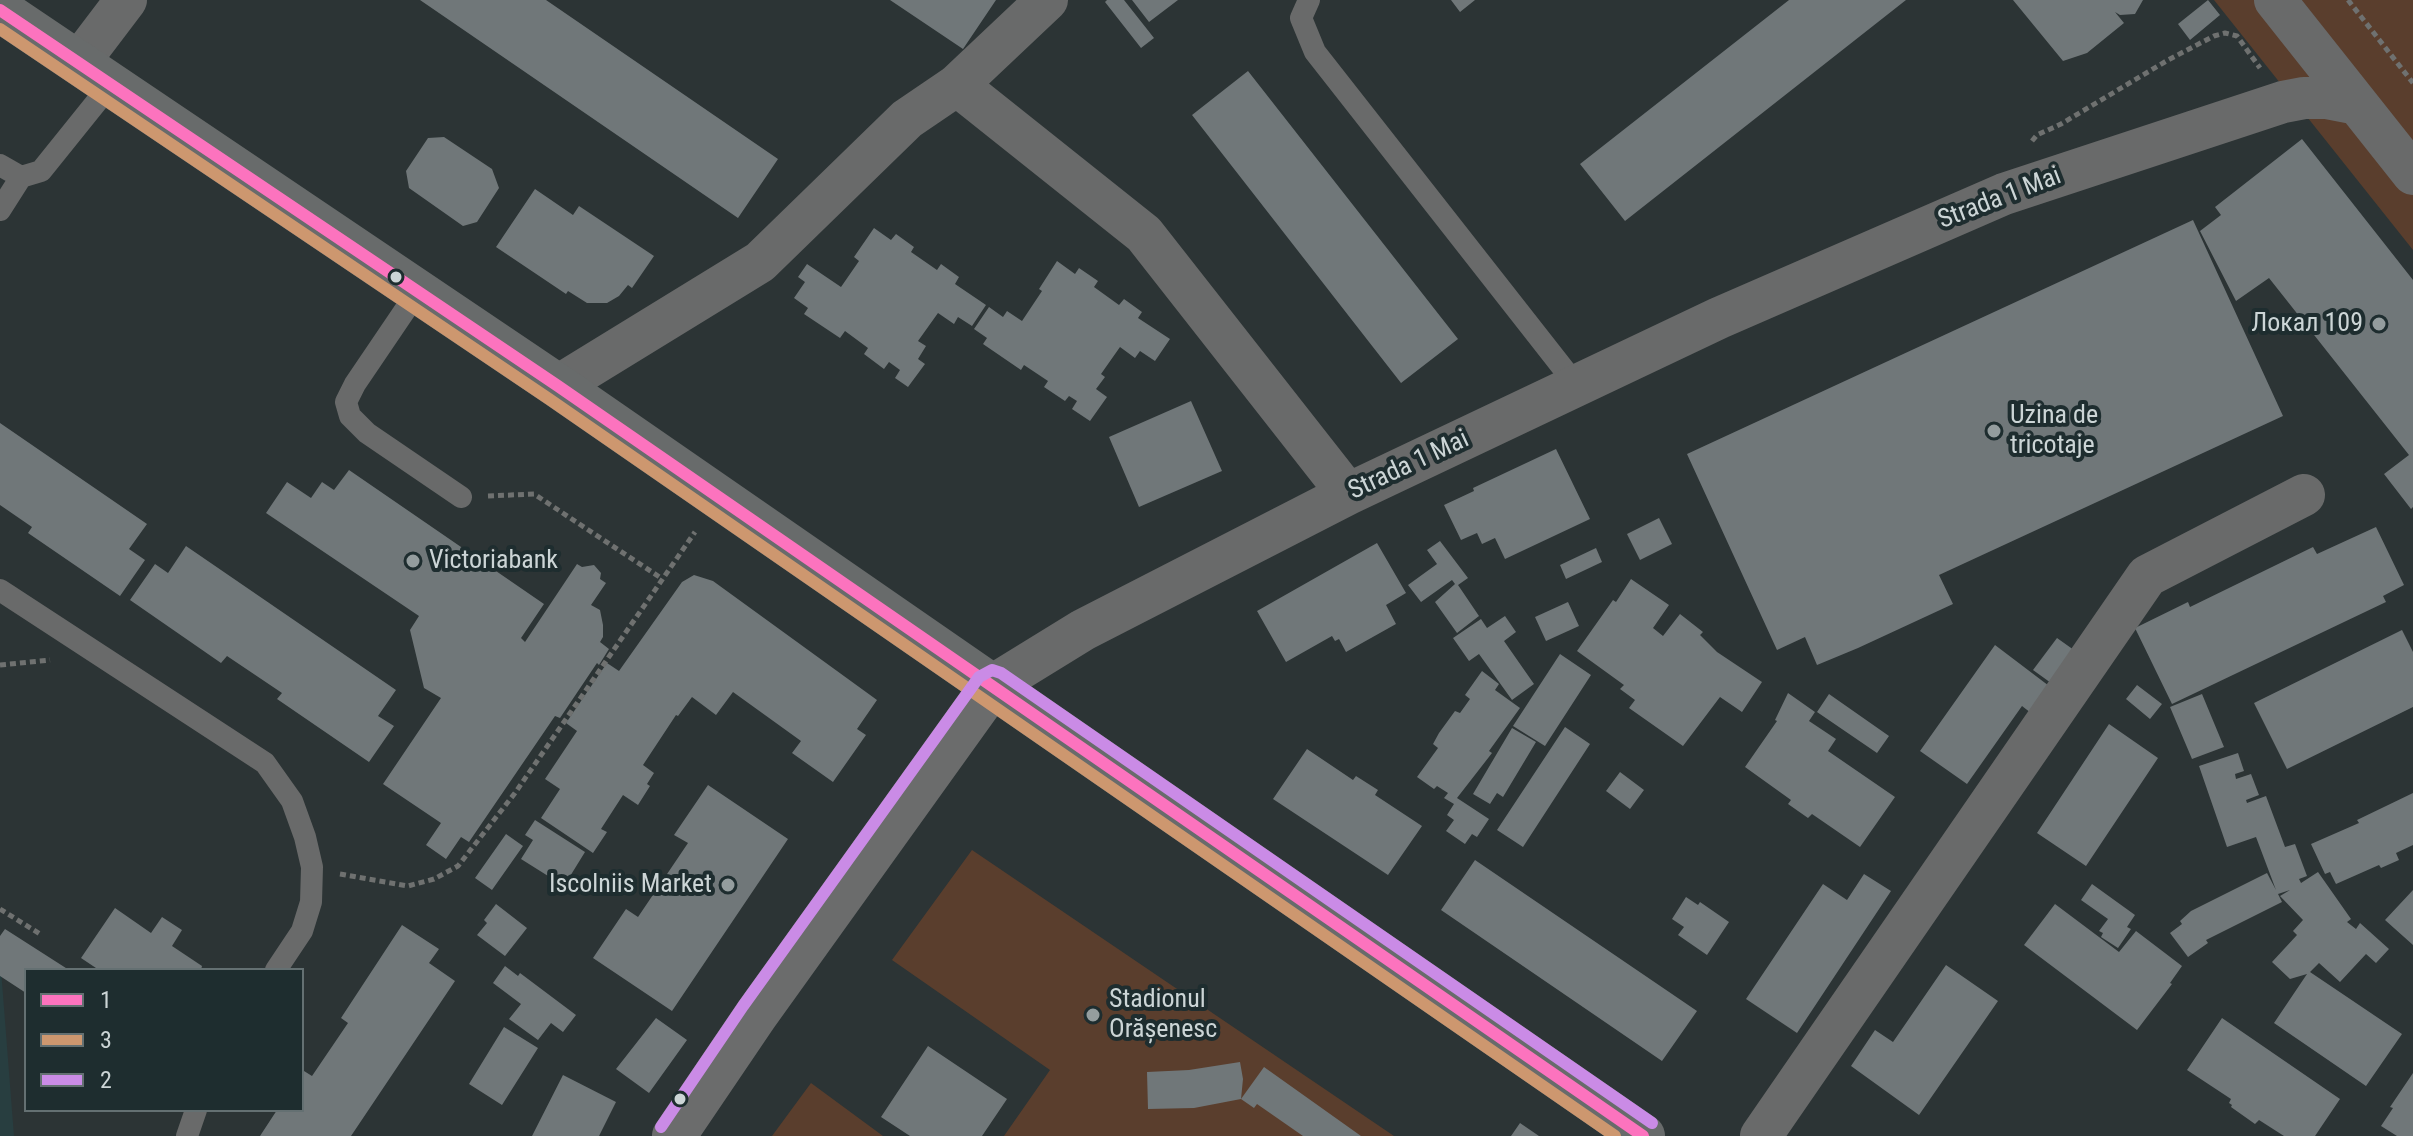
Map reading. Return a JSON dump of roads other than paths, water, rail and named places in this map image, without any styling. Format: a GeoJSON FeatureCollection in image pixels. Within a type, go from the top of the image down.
{"type":"FeatureCollection","features":[{"type":"Feature","properties":{"kind":"main road"},"geometry":{"type":"LineString","coordinates":[[0,10],[558,386],[1643,1136]]}},
{"type":"Feature","properties":{"kind":"main road","name":"Strada 1 Mai"},"geometry":{"type":"LineString","coordinates":[[674,1136],[764,1003],[992,686]]}},
{"type":"Feature","properties":{"kind":"street"},"geometry":{"type":"LineString","coordinates":[[95,73],[126,0]]}},
{"type":"Feature","properties":{"kind":"street"},"geometry":{"type":"LineString","coordinates":[[558,386],[760,262],[907,119],[957,85],[1047,0]]}},
{"type":"Feature","properties":{"kind":"street"},"geometry":{"type":"LineString","coordinates":[[2275,0],[2413,174]]}},
{"type":"Feature","properties":{"kind":"street"},"geometry":{"type":"LineString","coordinates":[[957,85],[1144,234],[1348,494]]}},
{"type":"Feature","properties":{"kind":"street","name":"Strada 1 Mai"},"geometry":{"type":"LineString","coordinates":[[992,686],[1083,630],[1348,494],[1719,318],[2004,194],[2283,102],[2326,98],[2357,104]]}},
{"type":"Feature","properties":{"kind":"street"},"geometry":{"type":"LineString","coordinates":[[1761,1136],[2147,576],[2304,495]]}},
{"type":"Feature","properties":{"kind":"lane"},"geometry":{"type":"LineString","coordinates":[[1309,0],[1301,18],[1315,52],[1577,386]]}},
{"type":"Feature","properties":{"kind":"lane"},"geometry":{"type":"LineString","coordinates":[[0,210],[21,177],[41,171],[95,73]]}},
{"type":"Feature","properties":{"kind":"lane"},"geometry":{"type":"LineString","coordinates":[[0,165],[21,177]]}},
{"type":"Feature","properties":{"kind":"lane"},"geometry":{"type":"LineString","coordinates":[[418,291],[346,402],[350,416],[367,433],[461,497]]}},
{"type":"Feature","properties":{"kind":"lane"},"geometry":{"type":"LineString","coordinates":[[0,590],[265,763],[292,801],[312,867],[311,902],[302,931],[277,968]]}},
{"type":"Feature","properties":{"kind":"lane"},"geometry":{"type":"LineString","coordinates":[[187,1136],[195,1112]]}},
{"type":"Feature","properties":{"kind":"place","name":"Локал 109"},"geometry":{"type":"Point","coordinates":[2379,324]}},
{"type":"Feature","properties":{"kind":"place","name":"Uzina de tricotaje"},"geometry":{"type":"Point","coordinates":[1994,431]}},
{"type":"Feature","properties":{"kind":"place","name":"Victoriabank"},"geometry":{"type":"Point","coordinates":[413,561]}},
{"type":"Feature","properties":{"kind":"place","name":"Iscolniis Market"},"geometry":{"type":"Point","coordinates":[728,885]}},
{"type":"Feature","properties":{"kind":"place","name":"Stadionul Orășenesc"},"geometry":{"type":"Point","coordinates":[1093,1015]}}]}
